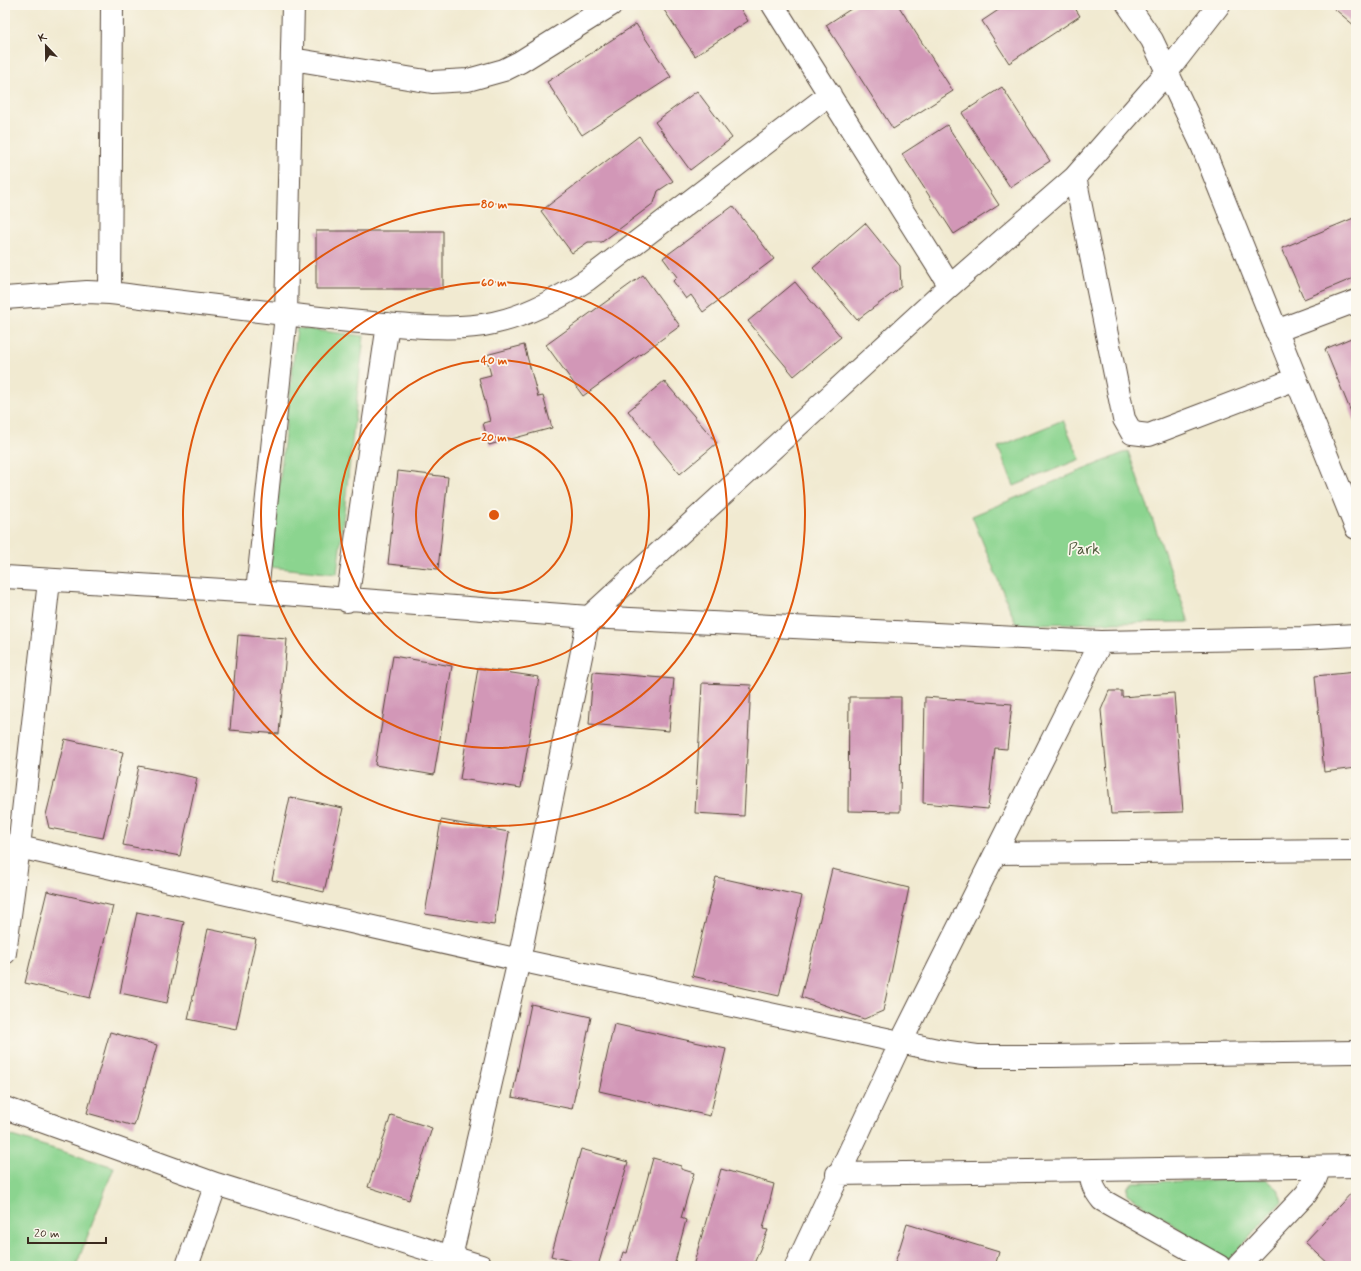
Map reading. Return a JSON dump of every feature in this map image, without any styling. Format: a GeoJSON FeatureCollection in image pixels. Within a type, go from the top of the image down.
{"type":"FeatureCollection","features":[{"type":"Feature","properties":{"kind":"street"},"geometry":{"type":"LineString","coordinates":[[110,293],[112,5]]}},
{"type":"Feature","properties":{"kind":"street"},"geometry":{"type":"LineString","coordinates":[[257,592],[286,315],[293,5]]}},
{"type":"Feature","properties":{"kind":"street"},"geometry":{"type":"LineString","coordinates":[[292,59],[432,82],[468,80],[504,70],[520,62],[611,5]]}},
{"type":"Feature","properties":{"kind":"street"},"geometry":{"type":"LineString","coordinates":[[773,5],[950,286]]}},
{"type":"Feature","properties":{"kind":"street"},"geometry":{"type":"LineString","coordinates":[[1128,5],[1152,40],[1200,143],[1356,528]]}},
{"type":"Feature","properties":{"kind":"street"},"geometry":{"type":"LineString","coordinates":[[451,1257],[519,960],[589,617],[950,286],[1075,177],[1167,72],[1219,5]]}},
{"type":"Feature","properties":{"kind":"street"},"geometry":{"type":"LineString","coordinates":[[5,298],[87,292],[110,293],[286,315],[388,324],[460,327],[493,324],[529,312],[560,297],[587,280],[830,94]]}},
{"type":"Feature","properties":{"kind":"street"},"geometry":{"type":"LineString","coordinates":[[1075,177],[1124,419],[1132,433],[1149,435],[1296,379]]}},
{"type":"Feature","properties":{"kind":"street"},"geometry":{"type":"LineString","coordinates":[[1276,331],[1356,301]]}},
{"type":"Feature","properties":{"kind":"street"},"geometry":{"type":"LineString","coordinates":[[347,601],[388,324]]}},
{"type":"Feature","properties":{"kind":"street"},"geometry":{"type":"LineString","coordinates":[[5,577],[49,581],[257,592],[347,601],[589,617],[1101,642],[1301,638],[1356,635]]}},
{"type":"Feature","properties":{"kind":"street"},"geometry":{"type":"LineString","coordinates":[[5,953],[19,847],[49,581]]}},
{"type":"Feature","properties":{"kind":"street"},"geometry":{"type":"LineString","coordinates":[[796,1266],[837,1174],[901,1042],[1101,642]]}},
{"type":"Feature","properties":{"kind":"street"},"geometry":{"type":"LineString","coordinates":[[19,847],[519,960],[942,1051],[977,1056],[1356,1052]]}},
{"type":"Feature","properties":{"kind":"street"},"geometry":{"type":"LineString","coordinates":[[996,853],[1356,850]]}},
{"type":"Feature","properties":{"kind":"street"},"geometry":{"type":"LineString","coordinates":[[5,1108],[216,1184],[481,1266]]}},
{"type":"Feature","properties":{"kind":"street"},"geometry":{"type":"LineString","coordinates":[[837,1174],[1356,1166]]}},
{"type":"Feature","properties":{"kind":"street"},"geometry":{"type":"LineString","coordinates":[[1238,1266],[1306,1194],[1315,1180],[1320,1167]]}},
{"type":"Feature","properties":{"kind":"street"},"geometry":{"type":"LineString","coordinates":[[1090,1171],[1091,1182],[1095,1192],[1102,1200],[1220,1266]]}},
{"type":"Feature","properties":{"kind":"street"},"geometry":{"type":"LineString","coordinates":[[187,1266],[216,1184]]}},
{"type":"Feature","properties":{"kind":"green space"},"geometry":{"type":"Polygon","coordinates":[[[297,328],[364,336],[337,574],[270,567],[297,328]]]}},
{"type":"Feature","properties":{"kind":"green space"},"geometry":{"type":"Polygon","coordinates":[[[1063,420],[1080,459],[1014,486],[998,447],[1063,420]]]}},
{"type":"Feature","properties":{"kind":"green space","name":"Park"},"geometry":{"type":"Polygon","coordinates":[[[1128,451],[1189,622],[1016,624],[972,516],[1128,451]]]}},
{"type":"Feature","properties":{"kind":"green space"},"geometry":{"type":"Polygon","coordinates":[[[5,1134],[114,1167],[76,1266],[5,1266],[5,1134]]]}},
{"type":"Feature","properties":{"kind":"green space"},"geometry":{"type":"Polygon","coordinates":[[[1267,1180],[1278,1189],[1282,1201],[1228,1261],[1127,1194],[1128,1186],[1133,1182],[1267,1180]]]}},
{"type":"Feature","properties":{"kind":"building"},"geometry":{"type":"Polygon","coordinates":[[[665,5],[738,5],[748,21],[695,56],[662,7],[665,5]]]}},
{"type":"Feature","properties":{"kind":"building"},"geometry":{"type":"Polygon","coordinates":[[[857,5],[898,5],[953,91],[893,129],[826,25],[857,5]]]}},
{"type":"Feature","properties":{"kind":"building"},"geometry":{"type":"Polygon","coordinates":[[[1006,5],[1073,5],[1080,16],[1009,63],[982,21],[1006,5]]]}},
{"type":"Feature","properties":{"kind":"building"},"geometry":{"type":"Polygon","coordinates":[[[1330,5],[1356,5],[1356,27],[1330,5]]]}},
{"type":"Feature","properties":{"kind":"building"},"geometry":{"type":"Polygon","coordinates":[[[636,24],[671,77],[582,135],[547,82],[636,24]]]}},
{"type":"Feature","properties":{"kind":"building"},"geometry":{"type":"Polygon","coordinates":[[[1002,87],[1050,161],[1010,187],[962,113],[1002,87]]]}},
{"type":"Feature","properties":{"kind":"building"},"geometry":{"type":"Polygon","coordinates":[[[697,91],[732,138],[690,170],[655,122],[697,91]]]}},
{"type":"Feature","properties":{"kind":"building"},"geometry":{"type":"Polygon","coordinates":[[[947,125],[999,205],[954,234],[902,154],[947,125]]]}},
{"type":"Feature","properties":{"kind":"building"},"geometry":{"type":"Polygon","coordinates":[[[639,136],[673,181],[658,191],[654,203],[602,242],[588,242],[572,253],[541,211],[639,136]]]}},
{"type":"Feature","properties":{"kind":"building"},"geometry":{"type":"Polygon","coordinates":[[[733,206],[774,259],[703,312],[691,295],[686,299],[673,281],[677,277],[663,258],[733,206]]]}},
{"type":"Feature","properties":{"kind":"building"},"geometry":{"type":"Polygon","coordinates":[[[1356,217],[1356,277],[1304,299],[1282,248],[1356,217]]]}},
{"type":"Feature","properties":{"kind":"building"},"geometry":{"type":"Polygon","coordinates":[[[865,223],[900,266],[901,287],[857,320],[813,268],[865,223]]]}},
{"type":"Feature","properties":{"kind":"building"},"geometry":{"type":"Polygon","coordinates":[[[316,231],[443,231],[443,289],[316,289],[316,231]]]}},
{"type":"Feature","properties":{"kind":"building"},"geometry":{"type":"Polygon","coordinates":[[[643,275],[680,326],[583,396],[546,345],[643,275]]]}},
{"type":"Feature","properties":{"kind":"building"},"geometry":{"type":"Polygon","coordinates":[[[795,282],[841,337],[794,376],[748,321],[795,282]]]}},
{"type":"Feature","properties":{"kind":"building"},"geometry":{"type":"Polygon","coordinates":[[[1356,336],[1356,424],[1325,349],[1356,336]]]}},
{"type":"Feature","properties":{"kind":"building"},"geometry":{"type":"Polygon","coordinates":[[[524,345],[538,397],[543,396],[552,428],[489,445],[483,423],[490,421],[479,378],[491,375],[486,355],[524,345]]]}},
{"type":"Feature","properties":{"kind":"building"},"geometry":{"type":"Polygon","coordinates":[[[664,381],[717,443],[680,474],[628,411],[664,381]]]}},
{"type":"Feature","properties":{"kind":"building"},"geometry":{"type":"Polygon","coordinates":[[[398,471],[448,477],[438,569],[388,564],[398,471]]]}},
{"type":"Feature","properties":{"kind":"building"},"geometry":{"type":"Polygon","coordinates":[[[238,635],[287,639],[279,734],[230,730],[238,635]]]}},
{"type":"Feature","properties":{"kind":"building"},"geometry":{"type":"Polygon","coordinates":[[[393,656],[452,666],[434,775],[375,765],[393,656]]]}},
{"type":"Feature","properties":{"kind":"building"},"geometry":{"type":"Polygon","coordinates":[[[478,668],[539,677],[521,788],[460,779],[478,668]]]}},
{"type":"Feature","properties":{"kind":"building"},"geometry":{"type":"Polygon","coordinates":[[[593,672],[674,679],[669,731],[589,724],[593,672]]]}},
{"type":"Feature","properties":{"kind":"building"},"geometry":{"type":"Polygon","coordinates":[[[1356,672],[1356,768],[1324,772],[1315,676],[1356,672]]]}},
{"type":"Feature","properties":{"kind":"building"},"geometry":{"type":"Polygon","coordinates":[[[702,683],[751,685],[744,816],[695,813],[702,683]]]}},
{"type":"Feature","properties":{"kind":"building"},"geometry":{"type":"Polygon","coordinates":[[[1109,691],[1122,691],[1122,697],[1174,693],[1183,812],[1111,814],[1101,710],[1109,691]]]}},
{"type":"Feature","properties":{"kind":"building"},"geometry":{"type":"Polygon","coordinates":[[[849,697],[901,697],[900,812],[848,811],[849,697]]]}},
{"type":"Feature","properties":{"kind":"building"},"geometry":{"type":"Polygon","coordinates":[[[925,697],[1012,704],[1007,749],[995,748],[988,809],[923,803],[925,697]]]}},
{"type":"Feature","properties":{"kind":"building"},"geometry":{"type":"Polygon","coordinates":[[[65,739],[123,752],[103,838],[49,828],[46,815],[65,739]]]}},
{"type":"Feature","properties":{"kind":"building"},"geometry":{"type":"Polygon","coordinates":[[[139,766],[197,778],[180,856],[123,845],[139,766]]]}},
{"type":"Feature","properties":{"kind":"building"},"geometry":{"type":"Polygon","coordinates":[[[290,797],[343,808],[324,892],[272,880],[290,797]]]}},
{"type":"Feature","properties":{"kind":"building"},"geometry":{"type":"Polygon","coordinates":[[[441,820],[509,832],[494,925],[425,914],[441,820]]]}},
{"type":"Feature","properties":{"kind":"building"},"geometry":{"type":"Polygon","coordinates":[[[832,869],[909,888],[883,1011],[864,1019],[801,997],[832,869]]]}},
{"type":"Feature","properties":{"kind":"building"},"geometry":{"type":"Polygon","coordinates":[[[716,877],[802,896],[779,996],[692,976],[716,877]]]}},
{"type":"Feature","properties":{"kind":"building"},"geometry":{"type":"Polygon","coordinates":[[[47,891],[113,906],[90,998],[25,983],[47,891]]]}},
{"type":"Feature","properties":{"kind":"building"},"geometry":{"type":"Polygon","coordinates":[[[137,912],[184,922],[167,1003],[120,993],[137,912]]]}},
{"type":"Feature","properties":{"kind":"building"},"geometry":{"type":"Polygon","coordinates":[[[208,929],[256,939],[236,1029],[188,1019],[208,929]]]}},
{"type":"Feature","properties":{"kind":"building"},"geometry":{"type":"Polygon","coordinates":[[[531,1004],[591,1017],[572,1109],[512,1097],[531,1004]]]}},
{"type":"Feature","properties":{"kind":"building"},"geometry":{"type":"Polygon","coordinates":[[[614,1024],[726,1049],[710,1116],[599,1091],[614,1024]]]}},
{"type":"Feature","properties":{"kind":"building"},"geometry":{"type":"Polygon","coordinates":[[[110,1032],[157,1045],[134,1126],[87,1113],[110,1032]]]}},
{"type":"Feature","properties":{"kind":"building"},"geometry":{"type":"Polygon","coordinates":[[[391,1115],[432,1128],[409,1200],[368,1187],[391,1115]]]}},
{"type":"Feature","properties":{"kind":"building"},"geometry":{"type":"Polygon","coordinates":[[[581,1149],[628,1162],[598,1266],[589,1266],[551,1256],[581,1149]]]}},
{"type":"Feature","properties":{"kind":"building"},"geometry":{"type":"Polygon","coordinates":[[[653,1158],[681,1166],[681,1169],[694,1173],[681,1218],[686,1220],[674,1266],[619,1266],[623,1252],[627,1253],[653,1158]]]}},
{"type":"Feature","properties":{"kind":"building"},"geometry":{"type":"Polygon","coordinates":[[[721,1169],[774,1184],[763,1229],[768,1230],[753,1266],[693,1266],[721,1169]]]}},
{"type":"Feature","properties":{"kind":"building"},"geometry":{"type":"Polygon","coordinates":[[[1356,1188],[1356,1266],[1331,1266],[1305,1242],[1356,1188]]]}},
{"type":"Feature","properties":{"kind":"building"},"geometry":{"type":"Polygon","coordinates":[[[907,1224],[999,1252],[995,1266],[894,1266],[907,1224]]]}}]}
